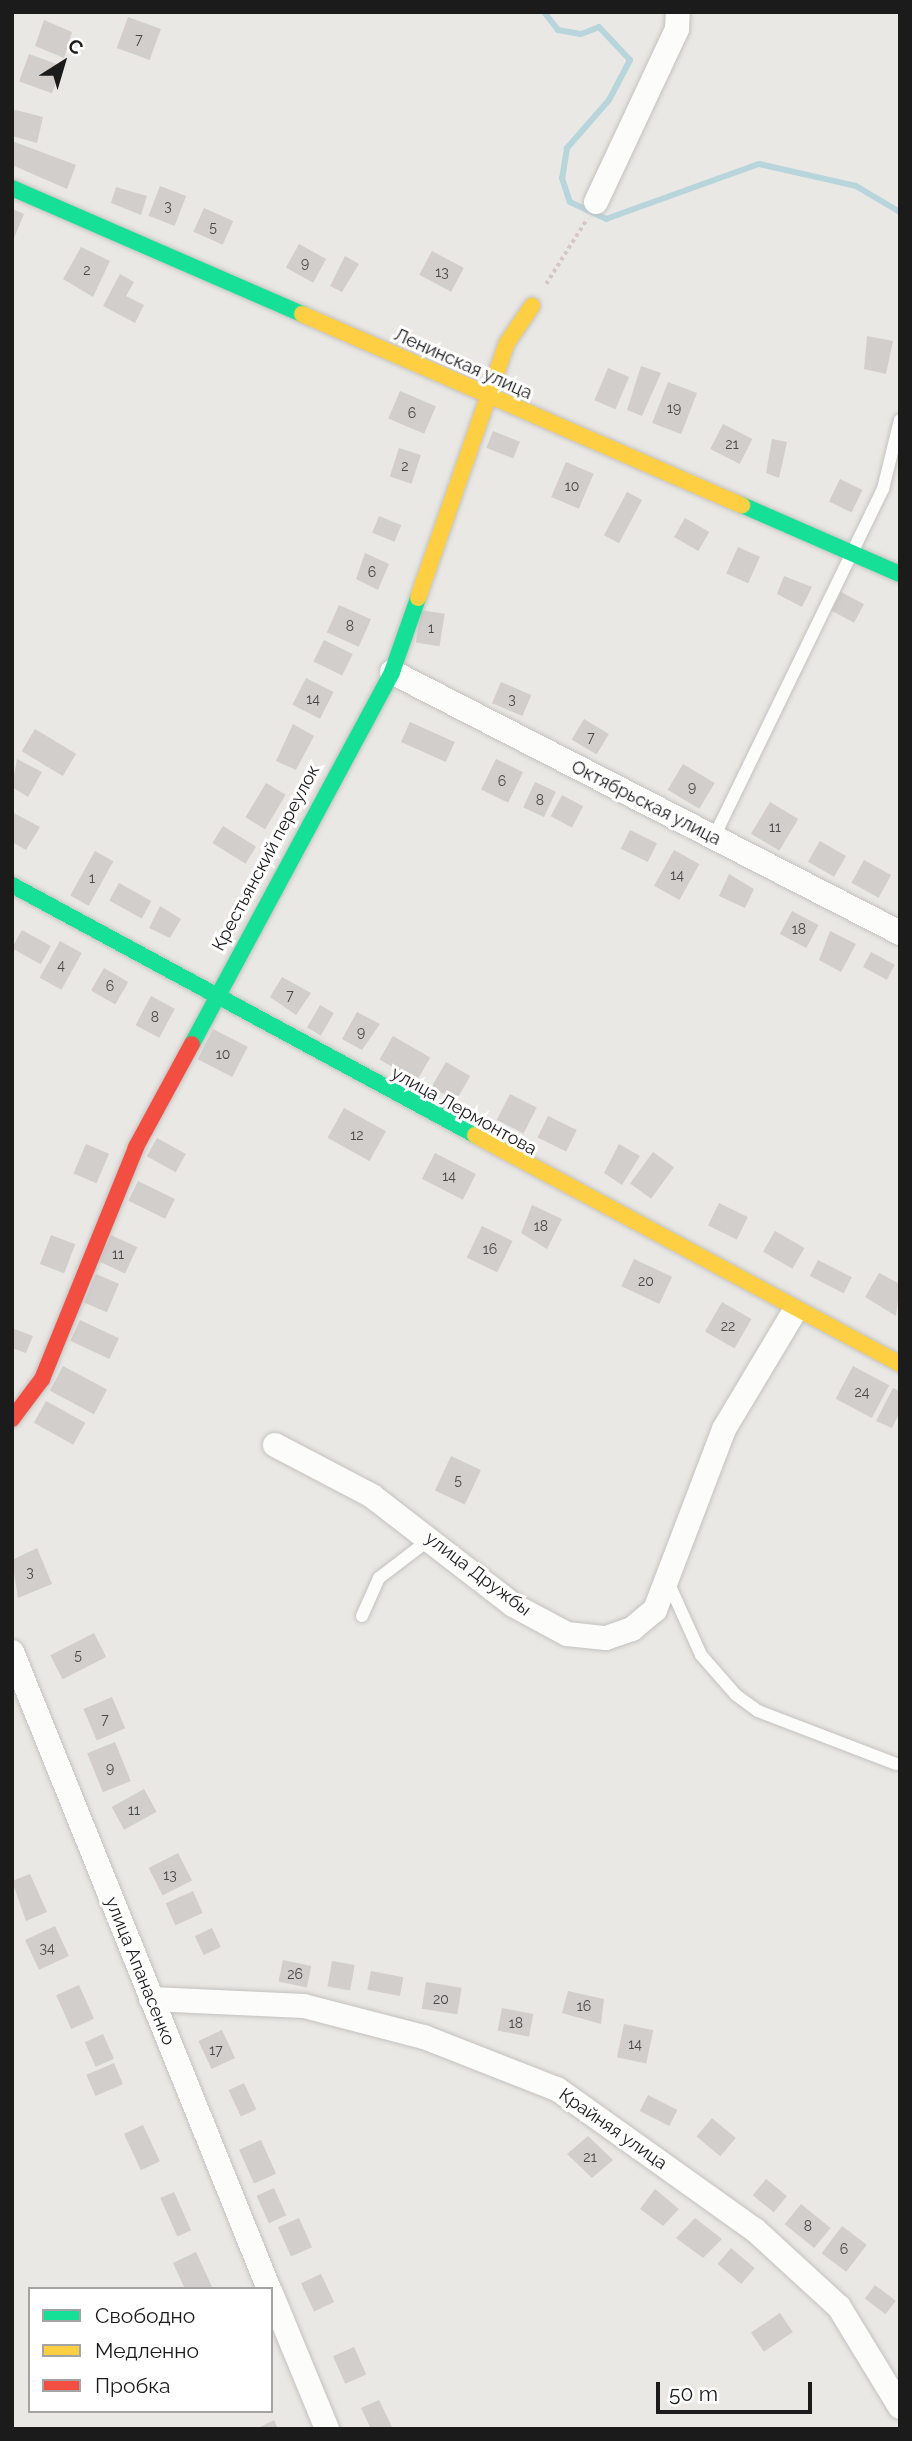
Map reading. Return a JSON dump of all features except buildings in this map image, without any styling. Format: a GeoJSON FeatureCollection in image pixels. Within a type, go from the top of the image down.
{"type":"FeatureCollection","features":[{"type":"Feature","properties":{"kind":"street"},"geometry":{"type":"LineString","coordinates":[[596,202],[677,29],[678,12]]}},
{"type":"Feature","properties":{"kind":"street","name":"Ленинская улица"},"geometry":{"type":"LineString","coordinates":[[12,188],[900,575]]}},
{"type":"Feature","properties":{"kind":"street","name":"Крестьянский переулок"},"geometry":{"type":"LineString","coordinates":[[12,1419],[42,1379],[136,1147],[392,672],[507,343],[532,306]]}},
{"type":"Feature","properties":{"kind":"street","name":"Октябрьская улица"},"geometry":{"type":"LineString","coordinates":[[392,672],[900,933]]}},
{"type":"Feature","properties":{"kind":"street","name":"улица Лермонтова"},"geometry":{"type":"LineString","coordinates":[[12,885],[794,1312],[900,1364]]}},
{"type":"Feature","properties":{"kind":"street","name":"улица Дружбы"},"geometry":{"type":"LineString","coordinates":[[275,1445],[372,1496],[513,1605],[567,1634],[606,1638],[632,1629],[655,1610],[669,1584],[683,1522],[724,1429],[794,1312]]}},
{"type":"Feature","properties":{"kind":"street","name":"улица Апанасенко"},"geometry":{"type":"LineString","coordinates":[[12,1652],[268,2287]]}},
{"type":"Feature","properties":{"kind":"street","name":"Крайняя улица"},"geometry":{"type":"LineString","coordinates":[[151,1999],[304,2006],[424,2037],[557,2089],[755,2230],[839,2307],[900,2407]]}},
{"type":"Feature","properties":{"kind":"street","name":"улица Апанасенко"},"geometry":{"type":"LineString","coordinates":[[273,2298],[327,2429]]}},
{"type":"Feature","properties":{"kind":"lane"},"geometry":{"type":"LineString","coordinates":[[714,838],[883,489],[900,420]]}},
{"type":"Feature","properties":{"kind":"lane"},"geometry":{"type":"LineString","coordinates":[[362,1616],[379,1578],[430,1539]]}},
{"type":"Feature","properties":{"kind":"lane"},"geometry":{"type":"LineString","coordinates":[[669,1584],[701,1655],[736,1695],[758,1711],[896,1764]]}},
{"type":"Feature","properties":{"kind":"path"},"geometry":{"type":"LineString","coordinates":[[532,306],[579,233]]}},
{"type":"Feature","properties":{"kind":"waterway"},"geometry":{"type":"LineString","coordinates":[[544,12],[558,30],[581,34],[599,27],[630,60],[609,100],[567,148],[562,178],[570,202],[606,219],[759,164],[856,186],[900,212]]}},
{"type":"Feature","properties":{"kind":"traffic: fast"},"geometry":{"type":"LineString","coordinates":[[12,188],[302,314]]}},
{"type":"Feature","properties":{"kind":"traffic: fast"},"geometry":{"type":"LineString","coordinates":[[742,505],[900,574]]}},
{"type":"Feature","properties":{"kind":"traffic: fast"},"geometry":{"type":"LineString","coordinates":[[192,1044],[392,672],[418,598]]}},
{"type":"Feature","properties":{"kind":"traffic: fast"},"geometry":{"type":"LineString","coordinates":[[12,885],[475,1135]]}},
{"type":"Feature","properties":{"kind":"traffic: slow"},"geometry":{"type":"LineString","coordinates":[[418,598],[507,343],[532,306]]}},
{"type":"Feature","properties":{"kind":"traffic: slow"},"geometry":{"type":"LineString","coordinates":[[302,314],[742,505]]}},
{"type":"Feature","properties":{"kind":"traffic: slow"},"geometry":{"type":"LineString","coordinates":[[475,1135],[900,1364]]}},
{"type":"Feature","properties":{"kind":"traffic: jam"},"geometry":{"type":"LineString","coordinates":[[12,1419],[42,1379],[136,1147],[192,1044]]}}]}
